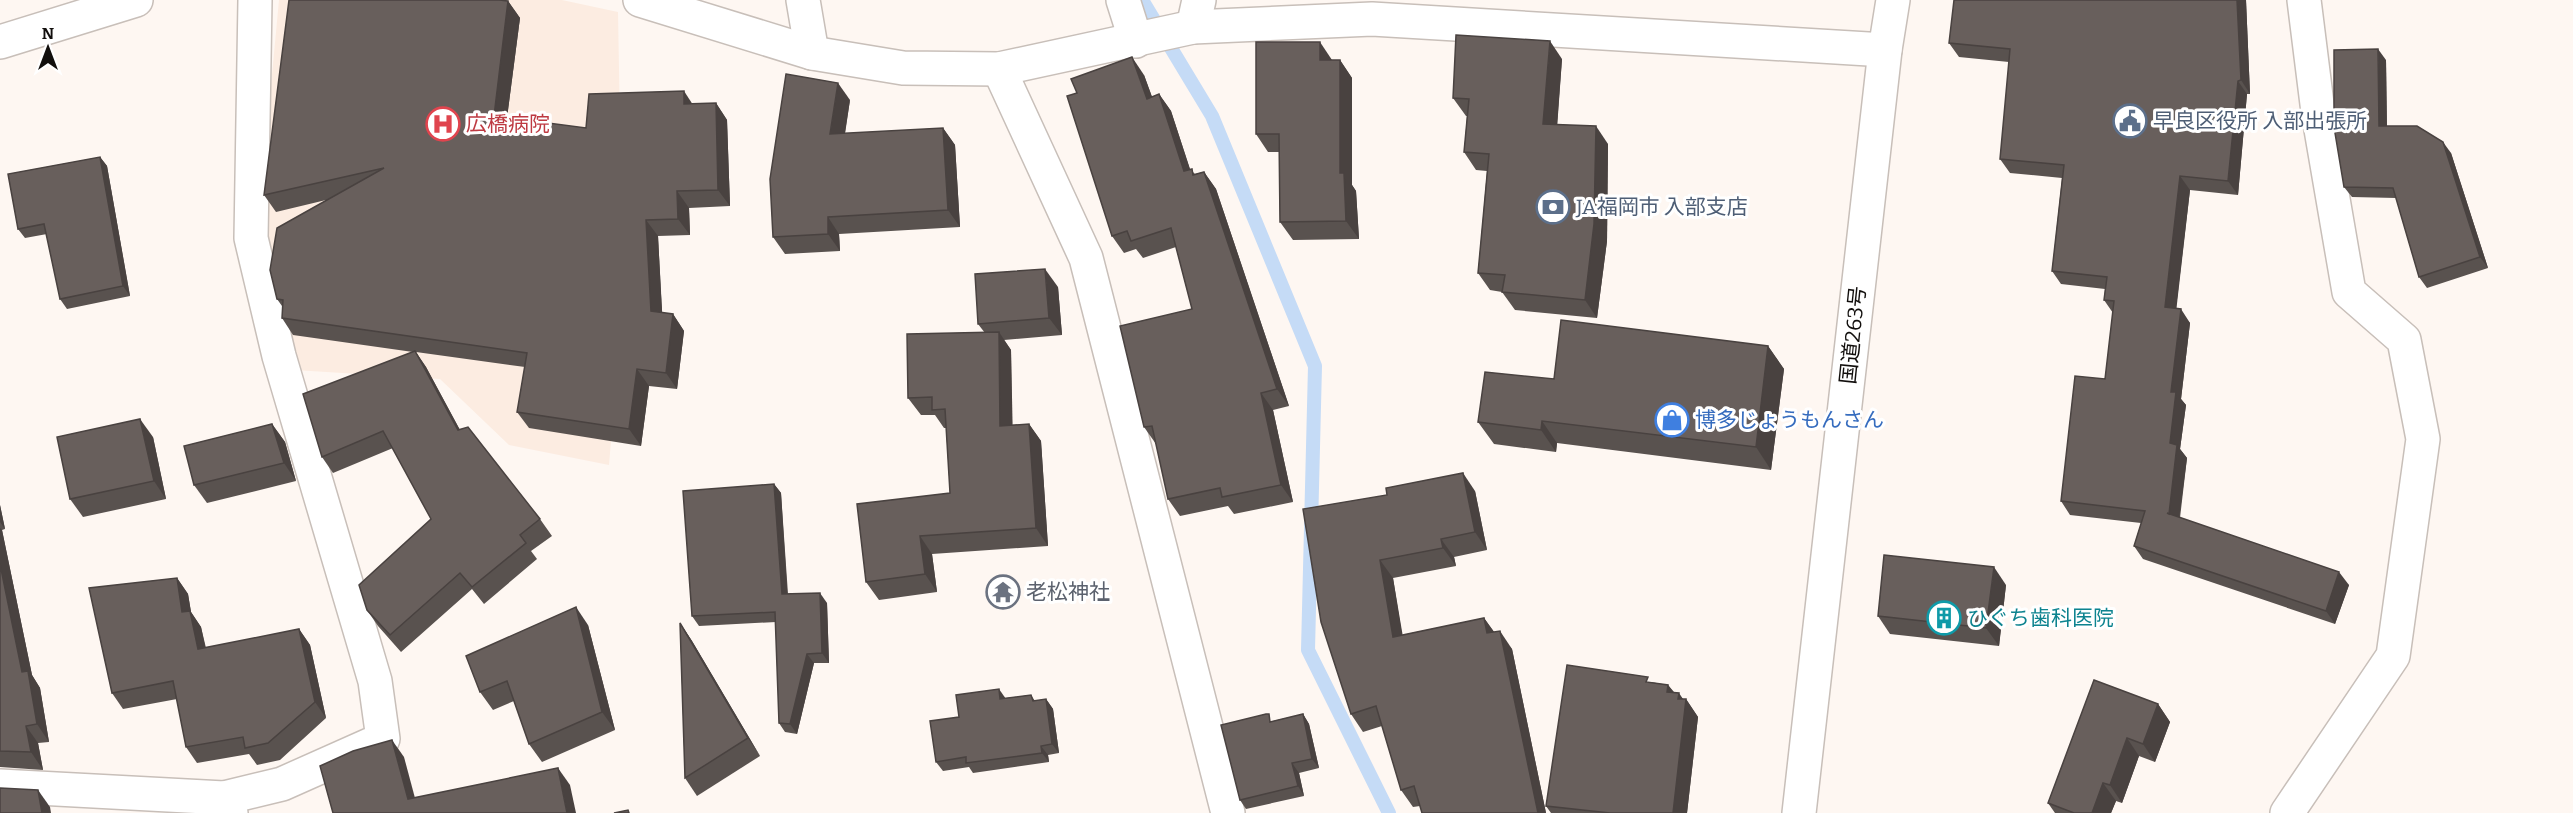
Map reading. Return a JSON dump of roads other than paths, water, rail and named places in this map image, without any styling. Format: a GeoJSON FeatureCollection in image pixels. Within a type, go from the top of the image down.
{"type":"FeatureCollection","features":[{"type":"Feature","properties":{"kind":"main road"},"geometry":{"type":"LineString","coordinates":[[0,42],[136,0]]}},
{"type":"Feature","properties":{"kind":"main road"},"geometry":{"type":"LineString","coordinates":[[0,786],[227,805],[282,784],[383,739],[375,681],[279,356],[251,238],[255,0]]}},
{"type":"Feature","properties":{"kind":"main road"},"geometry":{"type":"LineString","coordinates":[[640,0],[812,53],[903,68],[999,69],[1141,40],[1189,20],[1372,19],[1885,50]]}},
{"type":"Feature","properties":{"kind":"main road"},"geometry":{"type":"LineString","coordinates":[[802,0],[812,53]]}},
{"type":"Feature","properties":{"kind":"main road"},"geometry":{"type":"LineString","coordinates":[[1123,0],[1141,40]]}},
{"type":"Feature","properties":{"kind":"main road","name":"国道263号"},"geometry":{"type":"LineString","coordinates":[[1799,813],[1885,50],[1893,0]]}},
{"type":"Feature","properties":{"kind":"main road"},"geometry":{"type":"LineString","coordinates":[[2287,813],[2393,656],[2423,439],[2404,340],[2349,292],[2318,112],[2304,0]]}},
{"type":"Feature","properties":{"kind":"main road"},"geometry":{"type":"LineString","coordinates":[[999,69],[1086,258],[1228,813]]}},
{"type":"Feature","properties":{"kind":"waterway"},"geometry":{"type":"LineString","coordinates":[[1142,0],[1212,116],[1315,366],[1308,650],[1389,813]]}},
{"type":"Feature","properties":{"kind":"place","name":"早良区役所 入部出張所"},"geometry":{"type":"Point","coordinates":[2130,121]}},
{"type":"Feature","properties":{"kind":"place","name":"広橋病院"},"geometry":{"type":"Point","coordinates":[443,124]}},
{"type":"Feature","properties":{"kind":"place","name":"JA福岡市 入部支店"},"geometry":{"type":"Point","coordinates":[1553,207]}},
{"type":"Feature","properties":{"kind":"place","name":"博多じょうもんさん"},"geometry":{"type":"Point","coordinates":[1672,420]}},
{"type":"Feature","properties":{"kind":"place","name":"老松神社"},"geometry":{"type":"Point","coordinates":[1003,592]}},
{"type":"Feature","properties":{"kind":"place","name":"ひぐち歯科医院"},"geometry":{"type":"Point","coordinates":[1944,618]}}]}
